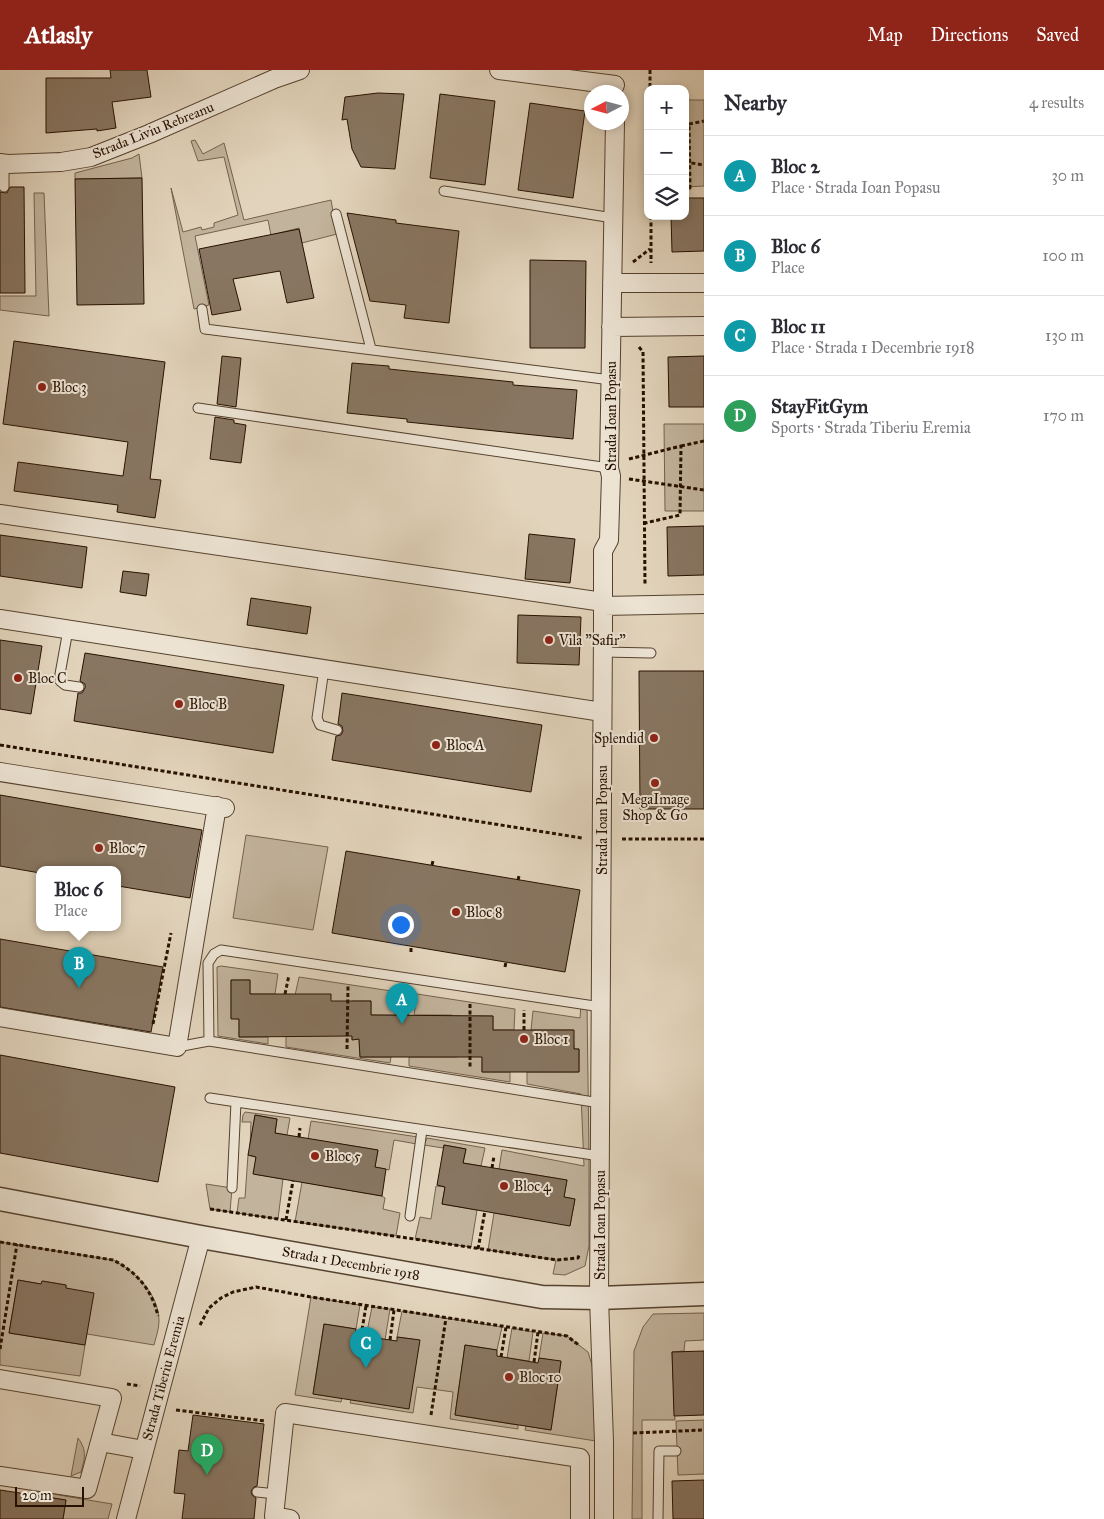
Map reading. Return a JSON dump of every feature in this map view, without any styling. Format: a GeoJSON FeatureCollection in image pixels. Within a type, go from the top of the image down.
{"type":"FeatureCollection","features":[{"type":"Feature","properties":{"kind":"street","name":"Strada Liviu Rebreanu"},"geometry":{"type":"LineString","coordinates":[[2,163],[61,162],[91,157],[149,134],[274,79],[300,70]]}},
{"type":"Feature","properties":{"kind":"street"},"geometry":{"type":"LineString","coordinates":[[499,70],[615,83]]}},
{"type":"Feature","properties":{"kind":"street","name":"Strada Ioan Popasu"},"geometry":{"type":"LineString","coordinates":[[604,1519],[600,1298],[601,1007],[594,839],[602,712],[603,551],[609,540],[615,130]]}},
{"type":"Feature","properties":{"kind":"street"},"geometry":{"type":"LineString","coordinates":[[612,283],[704,283]]}},
{"type":"Feature","properties":{"kind":"street"},"geometry":{"type":"LineString","coordinates":[[611,327],[704,326]]}},
{"type":"Feature","properties":{"kind":"street"},"geometry":{"type":"LineString","coordinates":[[0,514],[603,604],[704,604]]}},
{"type":"Feature","properties":{"kind":"street"},"geometry":{"type":"LineString","coordinates":[[0,620],[602,712]]}},
{"type":"Feature","properties":{"kind":"street"},"geometry":{"type":"LineString","coordinates":[[0,772],[221,807],[177,1048],[0,1017]]}},
{"type":"Feature","properties":{"kind":"street","name":"Strada 1 Decembrie 1918"},"geometry":{"type":"LineString","coordinates":[[0,1199],[200,1237],[542,1297],[600,1298],[704,1294]]}},
{"type":"Feature","properties":{"kind":"street","name":"Strada Tiberiu Eremia"},"geometry":{"type":"LineString","coordinates":[[126,1519],[200,1237]]}},
{"type":"Feature","properties":{"kind":"street"},"geometry":{"type":"LineString","coordinates":[[0,1379],[112,1398],[87,1489],[0,1476]]}},
{"type":"Feature","properties":{"kind":"street"},"geometry":{"type":"LineString","coordinates":[[290,1519],[274,1516],[285,1413],[580,1458],[580,1519]]}},
{"type":"Feature","properties":{"kind":"street"},"geometry":{"type":"LineString","coordinates":[[100,1442],[144,1450]]}},
{"type":"Feature","properties":{"kind":"lane"},"geometry":{"type":"LineString","coordinates":[[2,163],[4,187]]}},
{"type":"Feature","properties":{"kind":"lane"},"geometry":{"type":"LineString","coordinates":[[444,191],[613,218]]}},
{"type":"Feature","properties":{"kind":"lane"},"geometry":{"type":"LineString","coordinates":[[336,214],[371,350]]}},
{"type":"Feature","properties":{"kind":"lane"},"geometry":{"type":"LineString","coordinates":[[202,309],[206,329],[611,380]]}},
{"type":"Feature","properties":{"kind":"lane"},"geometry":{"type":"LineString","coordinates":[[198,408],[610,470]]}},
{"type":"Feature","properties":{"kind":"lane"},"geometry":{"type":"LineString","coordinates":[[68,630],[60,681],[65,685],[80,687]]}},
{"type":"Feature","properties":{"kind":"lane"},"geometry":{"type":"LineString","coordinates":[[603,652],[651,653]]}},
{"type":"Feature","properties":{"kind":"lane"},"geometry":{"type":"LineString","coordinates":[[324,669],[317,718],[320,725],[337,730]]}},
{"type":"Feature","properties":{"kind":"lane"},"geometry":{"type":"LineString","coordinates":[[209,1041],[208,964],[214,954],[221,950],[601,1007]]}},
{"type":"Feature","properties":{"kind":"lane"},"geometry":{"type":"LineString","coordinates":[[177,1048],[209,1041],[600,1103]]}},
{"type":"Feature","properties":{"kind":"lane"},"geometry":{"type":"LineString","coordinates":[[210,1098],[600,1156]]}},
{"type":"Feature","properties":{"kind":"lane"},"geometry":{"type":"LineString","coordinates":[[232,1188],[236,1102]]}},
{"type":"Feature","properties":{"kind":"lane"},"geometry":{"type":"LineString","coordinates":[[410,1216],[422,1130]]}},
{"type":"Feature","properties":{"kind":"lane"},"geometry":{"type":"LineString","coordinates":[[658,1519],[659,1451],[676,1451]]}},
{"type":"Feature","properties":{"kind":"lane"},"geometry":{"type":"LineString","coordinates":[[257,1492],[276,1494]]}},
{"type":"Feature","properties":{"kind":"path"},"geometry":{"type":"LineString","coordinates":[[650,70],[650,85]]}},
{"type":"Feature","properties":{"kind":"path"},"geometry":{"type":"LineString","coordinates":[[689,125],[704,121]]}},
{"type":"Feature","properties":{"kind":"path"},"geometry":{"type":"LineString","coordinates":[[689,162],[704,165]]}},
{"type":"Feature","properties":{"kind":"path"},"geometry":{"type":"LineString","coordinates":[[650,220],[651,283]]}},
{"type":"Feature","properties":{"kind":"path"},"geometry":{"type":"LineString","coordinates":[[632,263],[651,249]]}},
{"type":"Feature","properties":{"kind":"path"},"geometry":{"type":"LineString","coordinates":[[637,346],[644,352],[646,605]]}},
{"type":"Feature","properties":{"kind":"path"},"geometry":{"type":"LineString","coordinates":[[610,470],[644,455],[704,441]]}},
{"type":"Feature","properties":{"kind":"path"},"geometry":{"type":"LineString","coordinates":[[645,523],[680,515],[681,446]]}},
{"type":"Feature","properties":{"kind":"path"},"geometry":{"type":"LineString","coordinates":[[610,470],[644,481],[704,490]]}},
{"type":"Feature","properties":{"kind":"path"},"geometry":{"type":"LineString","coordinates":[[0,745],[594,839],[704,839]]}},
{"type":"Feature","properties":{"kind":"path"},"geometry":{"type":"LineString","coordinates":[[152,1031],[171,933]]}},
{"type":"Feature","properties":{"kind":"path"},"geometry":{"type":"LineString","coordinates":[[410,952],[412,946]]}},
{"type":"Feature","properties":{"kind":"path"},"geometry":{"type":"LineString","coordinates":[[505,967],[506,962]]}},
{"type":"Feature","properties":{"kind":"path"},"geometry":{"type":"LineString","coordinates":[[347,1063],[348,969]]}},
{"type":"Feature","properties":{"kind":"path"},"geometry":{"type":"LineString","coordinates":[[284,975],[294,977]]}},
{"type":"Feature","properties":{"kind":"path"},"geometry":{"type":"LineString","coordinates":[[407,1015],[411,978]]}},
{"type":"Feature","properties":{"kind":"path"},"geometry":{"type":"LineString","coordinates":[[348,985],[356,986]]}},
{"type":"Feature","properties":{"kind":"path"},"geometry":{"type":"LineString","coordinates":[[404,993],[417,994]]}},
{"type":"Feature","properties":{"kind":"path"},"geometry":{"type":"LineString","coordinates":[[470,1082],[470,1002],[479,1004]]}},
{"type":"Feature","properties":{"kind":"path"},"geometry":{"type":"LineString","coordinates":[[515,1009],[533,1012]]}},
{"type":"Feature","properties":{"kind":"path"},"geometry":{"type":"LineString","coordinates":[[286,1220],[293,1180]]}},
{"type":"Feature","properties":{"kind":"path"},"geometry":{"type":"LineString","coordinates":[[210,1209],[557,1260],[578,1258],[581,1251]]}},
{"type":"Feature","properties":{"kind":"path"},"geometry":{"type":"LineString","coordinates":[[478,1249],[485,1211]]}},
{"type":"Feature","properties":{"kind":"path"},"geometry":{"type":"LineString","coordinates":[[0,1242],[113,1260],[123,1265],[142,1281],[150,1292],[159,1320]]}},
{"type":"Feature","properties":{"kind":"path"},"geometry":{"type":"LineString","coordinates":[[0,1349],[17,1244]]}},
{"type":"Feature","properties":{"kind":"path"},"geometry":{"type":"LineString","coordinates":[[198,1328],[209,1308],[221,1298],[233,1292],[256,1287],[366,1306],[567,1336],[581,1347]]}},
{"type":"Feature","properties":{"kind":"path"},"geometry":{"type":"LineString","coordinates":[[361,1336],[366,1306]]}},
{"type":"Feature","properties":{"kind":"path"},"geometry":{"type":"LineString","coordinates":[[390,1340],[394,1310]]}},
{"type":"Feature","properties":{"kind":"path"},"geometry":{"type":"LineString","coordinates":[[431,1416],[446,1318]]}},
{"type":"Feature","properties":{"kind":"path"},"geometry":{"type":"LineString","coordinates":[[501,1357],[506,1327]]}},
{"type":"Feature","properties":{"kind":"path"},"geometry":{"type":"LineString","coordinates":[[534,1362],[538,1332]]}},
{"type":"Feature","properties":{"kind":"path"},"geometry":{"type":"LineString","coordinates":[[123,1383],[144,1387]]}},
{"type":"Feature","properties":{"kind":"path"},"geometry":{"type":"LineString","coordinates":[[633,1433],[704,1430]]}},
{"type":"Feature","properties":{"kind":"shaded area"},"geometry":{"type":"Polygon","coordinates":[[[689,100],[704,100],[704,186],[689,187],[689,100]]]}},
{"type":"Feature","properties":{"kind":"shaded area"},"geometry":{"type":"Polygon","coordinates":[[[195,140],[203,154],[224,143],[244,220],[331,200],[337,234],[302,243],[299,228],[271,235],[268,220],[195,236],[209,305],[194,309],[171,188],[183,232],[201,227],[202,230],[214,227],[214,223],[238,215],[224,157],[198,161],[191,141],[195,140]]]}},
{"type":"Feature","properties":{"kind":"shaded area"},"geometry":{"type":"Polygon","coordinates":[[[139,154],[142,178],[75,179],[75,173],[132,158],[139,154]]]}},
{"type":"Feature","properties":{"kind":"shaded area"},"geometry":{"type":"Polygon","coordinates":[[[34,193],[44,193],[49,316],[0,310],[0,296],[36,296],[34,193]]]}},
{"type":"Feature","properties":{"kind":"shaded area"},"geometry":{"type":"Polygon","coordinates":[[[664,424],[704,424],[704,511],[665,511],[664,424]]]}},
{"type":"Feature","properties":{"kind":"shaded area"},"geometry":{"type":"Polygon","coordinates":[[[246,835],[328,847],[313,930],[233,918],[246,835]]]}},
{"type":"Feature","properties":{"kind":"shaded area"},"geometry":{"type":"Polygon","coordinates":[[[217,967],[278,974],[275,994],[250,994],[250,980],[231,980],[231,1018],[239,1019],[239,1037],[268,1037],[268,1044],[218,1036],[217,967]]]}},
{"type":"Feature","properties":{"kind":"shaded area"},"geometry":{"type":"Polygon","coordinates":[[[299,977],[398,992],[395,1015],[371,1015],[371,1001],[352,1001],[352,1039],[359,1039],[360,1057],[391,1057],[390,1063],[286,1047],[286,1037],[299,977]]]}},
{"type":"Feature","properties":{"kind":"shaded area"},"geometry":{"type":"Polygon","coordinates":[[[417,994],[515,1009],[514,1030],[493,1030],[493,1016],[473,1016],[482,1054],[482,1072],[510,1072],[510,1082],[409,1066],[409,1057],[457,1057],[452,1034],[452,1015],[414,1015],[417,994]]]}},
{"type":"Feature","properties":{"kind":"shaded area"},"geometry":{"type":"Polygon","coordinates":[[[581,1004],[587,1005],[589,1246],[585,1266],[565,1275],[553,1274],[556,1260],[488,1250],[494,1213],[570,1225],[575,1199],[564,1197],[567,1180],[499,1169],[502,1150],[584,1166],[581,1094],[527,1084],[527,1072],[579,1072],[579,1049],[574,1049],[573,1030],[531,1030],[533,1011],[580,1018],[581,1004]]]}},
{"type":"Feature","properties":{"kind":"shaded area"},"geometry":{"type":"Polygon","coordinates":[[[245,1112],[290,1118],[287,1135],[275,1133],[277,1119],[255,1115],[250,1147],[251,1122],[242,1122],[245,1112]]]}},
{"type":"Feature","properties":{"kind":"shaded area"},"geometry":{"type":"Polygon","coordinates":[[[311,1121],[418,1137],[417,1144],[394,1140],[389,1170],[375,1167],[378,1150],[308,1139],[311,1121]]]}},
{"type":"Feature","properties":{"kind":"shaded area"},"geometry":{"type":"Polygon","coordinates":[[[427,1138],[485,1148],[481,1166],[463,1163],[466,1149],[444,1145],[443,1148],[424,1145],[427,1138]]]}},
{"type":"Feature","properties":{"kind":"shaded area"},"geometry":{"type":"Polygon","coordinates":[[[248,1155],[256,1157],[254,1174],[283,1179],[278,1219],[237,1213],[239,1198],[245,1198],[248,1155]]]}},
{"type":"Feature","properties":{"kind":"shaded area"},"geometry":{"type":"Polygon","coordinates":[[[302,1182],[382,1196],[385,1198],[383,1209],[400,1213],[396,1236],[295,1222],[302,1182]]]}},
{"type":"Feature","properties":{"kind":"shaded area"},"geometry":{"type":"Polygon","coordinates":[[[206,1184],[232,1188],[230,1212],[210,1209],[206,1184]]]}},
{"type":"Feature","properties":{"kind":"shaded area"},"geometry":{"type":"Polygon","coordinates":[[[436,1186],[445,1187],[442,1204],[477,1210],[471,1247],[415,1239],[420,1217],[431,1219],[436,1186]]]}},
{"type":"Feature","properties":{"kind":"shaded area"},"geometry":{"type":"Polygon","coordinates":[[[0,1242],[113,1260],[129,1270],[144,1284],[158,1311],[158,1330],[154,1345],[87,1334],[66,1285],[43,1281],[41,1284],[18,1280],[9,1333],[85,1345],[80,1376],[0,1365],[0,1242]]]}},
{"type":"Feature","properties":{"kind":"shaded area"},"geometry":{"type":"Polygon","coordinates":[[[311,1297],[360,1305],[356,1329],[324,1324],[313,1394],[342,1398],[341,1402],[295,1395],[311,1297]]]}},
{"type":"Feature","properties":{"kind":"shaded area"},"geometry":{"type":"Polygon","coordinates":[[[372,1307],[390,1309],[385,1340],[366,1337],[372,1307]]]}},
{"type":"Feature","properties":{"kind":"shaded area"},"geometry":{"type":"Polygon","coordinates":[[[402,1311],[502,1327],[497,1350],[465,1345],[455,1415],[518,1425],[518,1429],[450,1419],[453,1392],[417,1387],[413,1413],[350,1403],[351,1400],[419,1340],[397,1337],[402,1311]]]}},
{"type":"Feature","properties":{"kind":"shaded area"},"geometry":{"type":"Polygon","coordinates":[[[704,1313],[704,1340],[685,1341],[684,1351],[672,1352],[675,1420],[642,1420],[642,1519],[632,1519],[634,1351],[643,1327],[653,1314],[704,1313]]]}},
{"type":"Feature","properties":{"kind":"shaded area"},"geometry":{"type":"Polygon","coordinates":[[[512,1328],[533,1332],[529,1361],[507,1358],[512,1328]]]}},
{"type":"Feature","properties":{"kind":"shaded area"},"geometry":{"type":"Polygon","coordinates":[[[543,1333],[567,1336],[588,1352],[597,1381],[596,1441],[525,1430],[526,1426],[551,1430],[561,1362],[539,1358],[543,1333]]]}},
{"type":"Feature","properties":{"kind":"shaded area"},"geometry":{"type":"Polygon","coordinates":[[[704,1420],[704,1474],[678,1475],[676,1421],[704,1420]]]}},
{"type":"Feature","properties":{"kind":"shaded area"},"geometry":{"type":"Polygon","coordinates":[[[78,1438],[84,1450],[83,1462],[81,1472],[71,1476],[78,1438]]]}},
{"type":"Feature","properties":{"kind":"shaded area"},"geometry":{"type":"Polygon","coordinates":[[[35,1491],[112,1504],[108,1519],[63,1519],[66,1500],[34,1495],[35,1491]]]}},
{"type":"Feature","properties":{"kind":"building"},"geometry":{"type":"Polygon","coordinates":[[[110,70],[147,70],[151,97],[112,102],[116,128],[97,131],[97,129],[46,133],[46,78],[111,78],[110,70]]]}},
{"type":"Feature","properties":{"kind":"building"},"geometry":{"type":"Polygon","coordinates":[[[378,93],[404,94],[395,169],[361,167],[352,149],[347,119],[342,120],[345,97],[378,93]]]}},
{"type":"Feature","properties":{"kind":"building"},"geometry":{"type":"Polygon","coordinates":[[[440,94],[495,101],[485,185],[430,178],[440,94]]]}},
{"type":"Feature","properties":{"kind":"building"},"geometry":{"type":"Polygon","coordinates":[[[530,103],[584,111],[573,198],[518,190],[530,103]]]}},
{"type":"Feature","properties":{"kind":"building"},"geometry":{"type":"Polygon","coordinates":[[[142,178],[144,304],[77,305],[75,179],[142,178]]]}},
{"type":"Feature","properties":{"kind":"building"},"geometry":{"type":"Polygon","coordinates":[[[10,187],[24,187],[25,293],[0,293],[0,192],[7,193],[10,187]]]}},
{"type":"Feature","properties":{"kind":"building"},"geometry":{"type":"Polygon","coordinates":[[[689,198],[704,198],[704,251],[672,252],[671,220],[689,220],[689,198]]]}},
{"type":"Feature","properties":{"kind":"building"},"geometry":{"type":"Polygon","coordinates":[[[347,213],[396,220],[396,223],[459,231],[449,323],[404,318],[406,305],[370,301],[347,213]]]}},
{"type":"Feature","properties":{"kind":"building"},"geometry":{"type":"Polygon","coordinates":[[[299,229],[314,298],[287,303],[280,271],[233,279],[241,310],[212,315],[199,249],[299,229]]]}},
{"type":"Feature","properties":{"kind":"building"},"geometry":{"type":"Polygon","coordinates":[[[530,260],[586,261],[585,348],[530,348],[530,260]]]}},
{"type":"Feature","properties":{"kind":"building"},"geometry":{"type":"Polygon","coordinates":[[[14,341],[165,362],[150,479],[161,480],[155,518],[117,512],[118,505],[14,491],[18,462],[123,476],[128,442],[3,424],[14,341]]]}},
{"type":"Feature","properties":{"kind":"building"},"geometry":{"type":"Polygon","coordinates":[[[222,356],[241,358],[236,407],[217,404],[222,356]]]}},
{"type":"Feature","properties":{"kind":"building"},"geometry":{"type":"Polygon","coordinates":[[[704,356],[704,407],[669,407],[668,357],[704,356]]]}},
{"type":"Feature","properties":{"kind":"building"},"geometry":{"type":"Polygon","coordinates":[[[352,363],[389,366],[389,369],[513,382],[513,385],[577,390],[573,439],[407,422],[407,419],[347,413],[352,363]]]}},
{"type":"Feature","properties":{"kind":"building"},"geometry":{"type":"Polygon","coordinates":[[[215,417],[234,420],[234,423],[246,425],[241,463],[210,459],[215,417]]]}},
{"type":"Feature","properties":{"kind":"building"},"geometry":{"type":"Polygon","coordinates":[[[704,526],[704,575],[668,576],[667,527],[704,526]]]}},
{"type":"Feature","properties":{"kind":"building"},"geometry":{"type":"Polygon","coordinates":[[[529,534],[575,539],[570,583],[525,579],[529,534]]]}},
{"type":"Feature","properties":{"kind":"building"},"geometry":{"type":"Polygon","coordinates":[[[0,535],[87,547],[82,588],[0,576],[0,535]]]}},
{"type":"Feature","properties":{"kind":"building"},"geometry":{"type":"Polygon","coordinates":[[[123,571],[149,574],[146,596],[120,592],[123,571]]]}},
{"type":"Feature","properties":{"kind":"building"},"geometry":{"type":"Polygon","coordinates":[[[251,598],[311,607],[307,634],[247,625],[251,598]]]}},
{"type":"Feature","properties":{"kind":"building","name":"Vila \"Safir\""},"geometry":{"type":"Polygon","coordinates":[[[518,615],[581,617],[579,665],[517,663],[518,615]]]}},
{"type":"Feature","properties":{"kind":"building","name":"Bloc C"},"geometry":{"type":"Polygon","coordinates":[[[0,640],[42,646],[31,714],[0,709],[0,640]]]}},
{"type":"Feature","properties":{"kind":"building","name":"Bloc B"},"geometry":{"type":"Polygon","coordinates":[[[85,653],[284,685],[273,753],[74,721],[78,693],[82,693],[85,688],[85,684],[80,681],[85,653]]]}},
{"type":"Feature","properties":{"kind":"building"},"geometry":{"type":"Polygon","coordinates":[[[639,671],[704,671],[704,809],[640,809],[639,671]]]}},
{"type":"Feature","properties":{"kind":"building","name":"Bloc A"},"geometry":{"type":"Polygon","coordinates":[[[342,693],[542,725],[531,792],[332,760],[336,736],[341,735],[343,731],[342,726],[338,724],[342,693]]]}},
{"type":"Feature","properties":{"kind":"building","name":"Bloc 7"},"geometry":{"type":"Polygon","coordinates":[[[0,795],[202,830],[190,898],[121,886],[121,866],[36,866],[36,872],[0,866],[0,795]]]}},
{"type":"Feature","properties":{"kind":"building","name":"Bloc 8"},"geometry":{"type":"Polygon","coordinates":[[[346,851],[580,890],[565,972],[332,933],[346,851]]]}},
{"type":"Feature","properties":{"kind":"building"},"geometry":{"type":"Polygon","coordinates":[[[0,939],[163,967],[151,1032],[0,1007],[0,939]]]}},
{"type":"Feature","properties":{"kind":"building"},"geometry":{"type":"Polygon","coordinates":[[[231,980],[250,980],[250,994],[331,994],[331,1001],[371,1001],[371,1015],[493,1016],[493,1030],[574,1030],[574,1049],[579,1049],[579,1072],[482,1072],[482,1057],[360,1057],[359,1039],[352,1040],[352,1036],[239,1037],[239,1019],[231,1019],[231,980]]]}},
{"type":"Feature","properties":{"kind":"building"},"geometry":{"type":"Polygon","coordinates":[[[0,1055],[175,1087],[158,1182],[0,1153],[0,1055]]]}},
{"type":"Feature","properties":{"kind":"building","name":"Bloc 5"},"geometry":{"type":"Polygon","coordinates":[[[255,1115],[277,1119],[275,1133],[378,1150],[375,1167],[386,1169],[382,1196],[253,1174],[256,1157],[248,1155],[255,1115]]]}},
{"type":"Feature","properties":{"kind":"building","name":"Bloc 4"},"geometry":{"type":"Polygon","coordinates":[[[444,1145],[466,1149],[463,1163],[567,1180],[564,1197],[575,1199],[570,1226],[442,1204],[445,1187],[437,1185],[444,1145]]]}},
{"type":"Feature","properties":{"kind":"building"},"geometry":{"type":"Polygon","coordinates":[[[18,1280],[41,1284],[42,1281],[66,1285],[66,1288],[94,1293],[85,1345],[9,1333],[18,1280]]]}},
{"type":"Feature","properties":{"kind":"building"},"geometry":{"type":"Polygon","coordinates":[[[324,1324],[356,1329],[355,1335],[397,1341],[397,1337],[420,1340],[409,1409],[313,1394],[324,1324]]]}},
{"type":"Feature","properties":{"kind":"building","name":"Bloc 10"},"geometry":{"type":"Polygon","coordinates":[[[465,1345],[497,1350],[497,1356],[538,1363],[539,1358],[561,1361],[551,1430],[455,1415],[465,1345]]]}},
{"type":"Feature","properties":{"kind":"building"},"geometry":{"type":"Polygon","coordinates":[[[704,1351],[704,1415],[674,1416],[672,1352],[704,1351]]]}},
{"type":"Feature","properties":{"kind":"building"},"geometry":{"type":"Polygon","coordinates":[[[193,1415],[264,1424],[257,1486],[251,1491],[252,1495],[256,1498],[254,1519],[182,1519],[185,1494],[174,1493],[179,1450],[188,1451],[193,1415]]]}},
{"type":"Feature","properties":{"kind":"building"},"geometry":{"type":"Polygon","coordinates":[[[704,1480],[704,1519],[673,1519],[672,1481],[704,1480]]]}},
{"type":"Feature","properties":{"kind":"building"},"geometry":{"type":"Polygon","coordinates":[[[0,1490],[66,1500],[63,1519],[0,1519],[0,1490]]]}},
{"type":"Feature","properties":{"kind":"place","name":"Bloc 3"},"geometry":{"type":"Point","coordinates":[42,387]}},
{"type":"Feature","properties":{"kind":"place","name":"Vila \"Safir\""},"geometry":{"type":"Point","coordinates":[549,640]}},
{"type":"Feature","properties":{"kind":"place","name":"Bloc C"},"geometry":{"type":"Point","coordinates":[18,678]}},
{"type":"Feature","properties":{"kind":"place","name":"Bloc B"},"geometry":{"type":"Point","coordinates":[179,704]}},
{"type":"Feature","properties":{"kind":"place","name":"Splendid"},"geometry":{"type":"Point","coordinates":[654,738]}},
{"type":"Feature","properties":{"kind":"place","name":"Bloc A"},"geometry":{"type":"Point","coordinates":[436,745]}},
{"type":"Feature","properties":{"kind":"place","name":"MegaImage Shop & Go"},"geometry":{"type":"Point","coordinates":[655,783]}},
{"type":"Feature","properties":{"kind":"place","name":"Bloc 7"},"geometry":{"type":"Point","coordinates":[99,848]}},
{"type":"Feature","properties":{"kind":"place","name":"Bloc 8"},"geometry":{"type":"Point","coordinates":[456,912]}},
{"type":"Feature","properties":{"kind":"place","name":"Bloc 6"},"geometry":{"type":"Point","coordinates":[79,988]}},
{"type":"Feature","properties":{"kind":"place","name":"Bloc 2"},"geometry":{"type":"Point","coordinates":[402,1024]}},
{"type":"Feature","properties":{"kind":"place","name":"Bloc 1"},"geometry":{"type":"Point","coordinates":[524,1039]}},
{"type":"Feature","properties":{"kind":"place","name":"Bloc 5"},"geometry":{"type":"Point","coordinates":[315,1156]}},
{"type":"Feature","properties":{"kind":"place","name":"Bloc 4"},"geometry":{"type":"Point","coordinates":[504,1186]}},
{"type":"Feature","properties":{"kind":"place","name":"Bloc 11"},"geometry":{"type":"Point","coordinates":[366,1368]}},
{"type":"Feature","properties":{"kind":"place","name":"Bloc 10"},"geometry":{"type":"Point","coordinates":[509,1377]}},
{"type":"Feature","properties":{"kind":"place","name":"StayFitGym"},"geometry":{"type":"Point","coordinates":[207,1475]}}]}
